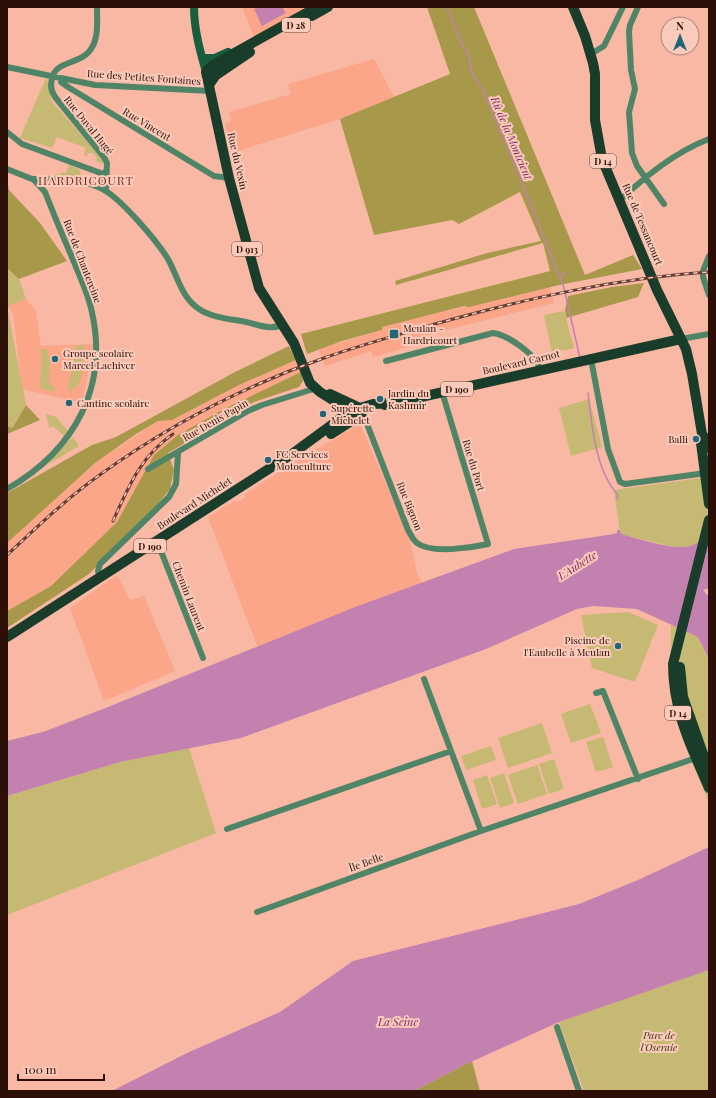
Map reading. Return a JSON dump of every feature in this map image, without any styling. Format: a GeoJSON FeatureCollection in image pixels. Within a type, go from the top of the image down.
{"type":"FeatureCollection","features":[{"type":"Feature","properties":{"kind":"main road","name":"Rue du Vexin"},"geometry":{"type":"LineString","coordinates":[[194,7],[196,28],[202,58],[210,88],[229,178],[256,281],[284,324],[295,345],[308,380],[352,413]]}},
{"type":"Feature","properties":{"kind":"main road","name":"D 28"},"geometry":{"type":"LineString","coordinates":[[206,72],[210,66],[243,50],[258,39],[317,7]]}},
{"type":"Feature","properties":{"kind":"main road","name":"D 28"},"geometry":{"type":"LineString","coordinates":[[210,88],[216,75],[265,42],[328,7]]}},
{"type":"Feature","properties":{"kind":"main road","name":"D 14"},"geometry":{"type":"LineString","coordinates":[[573,7],[591,54]]}},
{"type":"Feature","properties":{"kind":"main road"},"geometry":{"type":"LineString","coordinates":[[202,58],[215,58],[258,39]]}},
{"type":"Feature","properties":{"kind":"main road","name":"Rue de Tessancourt"},"geometry":{"type":"LineString","coordinates":[[591,54],[596,74],[594,108],[598,143],[602,158],[661,299],[682,340]]}},
{"type":"Feature","properties":{"kind":"main road"},"geometry":{"type":"LineString","coordinates":[[206,72],[216,75]]}},
{"type":"Feature","properties":{"kind":"main road","name":"D 14"},"geometry":{"type":"LineString","coordinates":[[682,340],[691,367],[702,434],[701,443],[707,473],[709,504]]}},
{"type":"Feature","properties":{"kind":"main road","name":"D 190"},"geometry":{"type":"LineString","coordinates":[[588,359],[682,340]]}},
{"type":"Feature","properties":{"kind":"main road","name":"Boulevard Carnot"},"geometry":{"type":"LineString","coordinates":[[352,413],[373,404],[392,403],[588,359]]}},
{"type":"Feature","properties":{"kind":"main road","name":"Boulevard Michelet"},"geometry":{"type":"LineString","coordinates":[[7,637],[292,454],[324,438],[352,413]]}},
{"type":"Feature","properties":{"kind":"main road","name":"D 14"},"geometry":{"type":"LineString","coordinates":[[702,434],[709,448]]}},
{"type":"Feature","properties":{"kind":"main road","name":"D 14"},"geometry":{"type":"LineString","coordinates":[[709,520],[673,664],[674,688],[678,713],[709,788]]}},
{"type":"Feature","properties":{"kind":"main road","name":"D 14"},"geometry":{"type":"LineString","coordinates":[[681,633],[680,671],[683,697],[709,771]]}},
{"type":"Feature","properties":{"kind":"street"},"geometry":{"type":"LineString","coordinates":[[57,78],[57,68],[79,60],[90,51],[97,33],[97,7]]}},
{"type":"Feature","properties":{"kind":"street"},"geometry":{"type":"LineString","coordinates":[[591,54],[604,46],[623,7]]}},
{"type":"Feature","properties":{"kind":"street"},"geometry":{"type":"LineString","coordinates":[[638,7],[630,24],[629,32],[631,70],[635,89],[629,120],[632,153],[637,166],[664,204]]}},
{"type":"Feature","properties":{"kind":"street","name":"Rue des Petites Fontaines"},"geometry":{"type":"LineString","coordinates":[[7,67],[95,85],[210,88]]}},
{"type":"Feature","properties":{"kind":"street","name":"Rue Duval Hugé"},"geometry":{"type":"LineString","coordinates":[[57,78],[51,91],[104,157],[107,164],[105,174],[106,191]]}},
{"type":"Feature","properties":{"kind":"street","name":"Rue Vincent"},"geometry":{"type":"LineString","coordinates":[[57,78],[68,87],[214,176],[229,178]]}},
{"type":"Feature","properties":{"kind":"street"},"geometry":{"type":"LineString","coordinates":[[7,132],[22,144],[105,174],[100,180],[99,187]]}},
{"type":"Feature","properties":{"kind":"street"},"geometry":{"type":"LineString","coordinates":[[620,200],[645,177],[685,150],[709,139]]}},
{"type":"Feature","properties":{"kind":"street"},"geometry":{"type":"LineString","coordinates":[[7,169],[34,180],[71,180],[99,187],[106,191],[128,211],[159,246],[168,259],[184,294],[200,310],[212,315],[273,328],[284,324]]}},
{"type":"Feature","properties":{"kind":"street","name":"Rue de Chantereine"},"geometry":{"type":"LineString","coordinates":[[7,489],[23,479],[68,439],[86,406],[96,362],[95,329],[88,298],[45,192],[35,183],[34,180]]}},
{"type":"Feature","properties":{"kind":"street"},"geometry":{"type":"LineString","coordinates":[[709,256],[703,270],[703,277],[709,295]]}},
{"type":"Feature","properties":{"kind":"street"},"geometry":{"type":"LineString","coordinates":[[386,361],[493,333],[504,336],[528,352],[538,363],[540,370]]}},
{"type":"Feature","properties":{"kind":"street","name":"D 190"},"geometry":{"type":"LineString","coordinates":[[682,340],[709,334]]}},
{"type":"Feature","properties":{"kind":"street"},"geometry":{"type":"LineString","coordinates":[[588,359],[608,449],[619,480],[625,484],[707,473]]}},
{"type":"Feature","properties":{"kind":"street","name":"Rue Denis Papin"},"geometry":{"type":"LineString","coordinates":[[100,578],[98,568],[170,496],[176,484],[178,453],[248,411],[262,405],[318,388]]}},
{"type":"Feature","properties":{"kind":"street","name":"Rue du Port"},"geometry":{"type":"LineString","coordinates":[[442,392],[488,544]]}},
{"type":"Feature","properties":{"kind":"street","name":"Rue Bignon"},"geometry":{"type":"LineString","coordinates":[[352,413],[408,530],[417,543],[422,546],[451,549],[464,549],[488,544]]}},
{"type":"Feature","properties":{"kind":"street"},"geometry":{"type":"LineString","coordinates":[[148,469],[178,453]]}},
{"type":"Feature","properties":{"kind":"street","name":"Chemin Laurent"},"geometry":{"type":"LineString","coordinates":[[157,541],[203,658]]}},
{"type":"Feature","properties":{"kind":"street"},"geometry":{"type":"LineString","coordinates":[[108,557],[114,568]]}},
{"type":"Feature","properties":{"kind":"street"},"geometry":{"type":"LineString","coordinates":[[424,679],[481,831]]}},
{"type":"Feature","properties":{"kind":"street"},"geometry":{"type":"LineString","coordinates":[[596,693],[604,691],[638,779]]}},
{"type":"Feature","properties":{"kind":"street"},"geometry":{"type":"LineString","coordinates":[[227,829],[451,750]]}},
{"type":"Feature","properties":{"kind":"street","name":"Île Belle"},"geometry":{"type":"LineString","coordinates":[[257,912],[481,831],[638,779],[696,758]]}},
{"type":"Feature","properties":{"kind":"street"},"geometry":{"type":"LineString","coordinates":[[557,1027],[579,1091]]}},
{"type":"Feature","properties":{"kind":"shaded area"},"geometry":{"type":"Polygon","coordinates":[[[242,7],[324,7],[257,44],[242,7]]]}},
{"type":"Feature","properties":{"kind":"shaded area"},"geometry":{"type":"Polygon","coordinates":[[[427,7],[474,7],[585,275],[633,255],[642,269],[559,285],[469,307],[464,306],[382,327],[382,330],[342,341],[307,354],[301,334],[550,271],[543,243],[396,285],[395,281],[487,253],[541,241],[520,192],[459,224],[452,220],[374,235],[340,119],[450,74],[427,7]]]}},
{"type":"Feature","properties":{"kind":"shaded area"},"geometry":{"type":"Polygon","coordinates":[[[374,59],[394,97],[340,119],[231,153],[225,124],[231,121],[229,112],[291,94],[288,84],[374,59]]]}},
{"type":"Feature","properties":{"kind":"shaded area"},"geometry":{"type":"Polygon","coordinates":[[[7,180],[9,190],[40,223],[67,261],[19,279],[7,268],[7,180]]]}},
{"type":"Feature","properties":{"kind":"shaded area"},"geometry":{"type":"Polygon","coordinates":[[[644,283],[638,297],[566,318],[565,310],[568,296],[612,287],[644,283]]]}},
{"type":"Feature","properties":{"kind":"shaded area"},"geometry":{"type":"Polygon","coordinates":[[[550,287],[554,303],[423,336],[420,343],[373,357],[371,351],[325,366],[319,349],[382,330],[381,327],[402,321],[550,287]]]}},
{"type":"Feature","properties":{"kind":"shaded area","name":"Groupe scolaire Marcel Lachiver"},"geometry":{"type":"Polygon","coordinates":[[[26,299],[36,311],[41,346],[94,344],[82,403],[22,389],[13,313],[7,306],[26,299]]]}},
{"type":"Feature","properties":{"kind":"shaded area"},"geometry":{"type":"Polygon","coordinates":[[[289,346],[296,360],[239,385],[172,420],[158,421],[136,434],[95,463],[7,543],[7,493],[92,445],[116,437],[235,372],[289,346]]]}},
{"type":"Feature","properties":{"kind":"shaded area"},"geometry":{"type":"Polygon","coordinates":[[[296,360],[301,372],[222,410],[154,455],[148,465],[148,473],[134,490],[117,522],[51,586],[7,611],[7,543],[95,463],[158,421],[172,420],[239,385],[296,360]]]}},
{"type":"Feature","properties":{"kind":"shaded area"},"geometry":{"type":"Polygon","coordinates":[[[301,372],[303,381],[299,387],[254,402],[168,453],[174,470],[170,489],[157,505],[89,574],[7,628],[7,611],[51,586],[117,522],[154,455],[178,435],[222,410],[301,372]]]}},
{"type":"Feature","properties":{"kind":"shaded area"},"geometry":{"type":"Polygon","coordinates":[[[26,405],[40,420],[7,434],[7,426],[12,428],[26,405]]]}},
{"type":"Feature","properties":{"kind":"shaded area"},"geometry":{"type":"Polygon","coordinates":[[[360,424],[410,539],[417,573],[422,583],[355,607],[258,648],[208,517],[234,501],[237,502],[245,498],[245,494],[303,457],[360,424]]]}},
{"type":"Feature","properties":{"kind":"shaded area"},"geometry":{"type":"Polygon","coordinates":[[[117,575],[130,600],[144,596],[175,671],[104,701],[70,608],[117,575]]]}},
{"type":"Feature","properties":{"kind":"shaded area"},"geometry":{"type":"Polygon","coordinates":[[[472,1061],[480,1091],[414,1091],[472,1061]]]}},
{"type":"Feature","properties":{"kind":"green space"},"geometry":{"type":"Polygon","coordinates":[[[46,78],[53,103],[102,158],[103,164],[96,161],[97,158],[93,153],[88,153],[87,156],[84,155],[86,148],[57,137],[52,148],[20,138],[46,78]]]}},
{"type":"Feature","properties":{"kind":"green space"},"geometry":{"type":"Polygon","coordinates":[[[69,165],[79,169],[81,174],[78,176],[54,176],[61,174],[62,172],[66,173],[69,165]]]}},
{"type":"Feature","properties":{"kind":"green space"},"geometry":{"type":"Polygon","coordinates":[[[7,268],[19,279],[26,299],[7,306],[7,268]]]}},
{"type":"Feature","properties":{"kind":"green space"},"geometry":{"type":"Polygon","coordinates":[[[7,306],[26,405],[11,428],[7,426],[7,306]]]}},
{"type":"Feature","properties":{"kind":"green space"},"geometry":{"type":"Polygon","coordinates":[[[564,311],[574,348],[552,353],[544,315],[564,311]]]}},
{"type":"Feature","properties":{"kind":"green space"},"geometry":{"type":"Polygon","coordinates":[[[84,345],[81,379],[74,389],[68,391],[76,346],[84,345]]]}},
{"type":"Feature","properties":{"kind":"green space"},"geometry":{"type":"Polygon","coordinates":[[[39,349],[47,349],[50,361],[49,384],[53,385],[55,392],[40,388],[42,354],[39,349]]]}},
{"type":"Feature","properties":{"kind":"green space"},"geometry":{"type":"Polygon","coordinates":[[[589,399],[602,447],[571,456],[559,408],[589,399]]]}},
{"type":"Feature","properties":{"kind":"green space"},"geometry":{"type":"Polygon","coordinates":[[[46,414],[56,417],[68,431],[65,437],[53,426],[49,428],[46,414]]]}},
{"type":"Feature","properties":{"kind":"green space"},"geometry":{"type":"Polygon","coordinates":[[[73,437],[79,446],[45,466],[73,437]]]}},
{"type":"Feature","properties":{"kind":"green space"},"geometry":{"type":"Polygon","coordinates":[[[709,477],[709,546],[698,542],[689,548],[670,546],[624,535],[620,532],[614,490],[709,477]]]}},
{"type":"Feature","properties":{"kind":"green space","name":"Piscine de l'Eaubelle à Meulan"},"geometry":{"type":"Polygon","coordinates":[[[628,612],[658,625],[635,682],[592,668],[581,615],[628,612]]]}},
{"type":"Feature","properties":{"kind":"green space"},"geometry":{"type":"Polygon","coordinates":[[[671,625],[698,637],[709,659],[709,803],[684,743],[670,690],[671,625]]]}},
{"type":"Feature","properties":{"kind":"green space"},"geometry":{"type":"Polygon","coordinates":[[[590,704],[601,733],[571,743],[561,714],[590,704]]]}},
{"type":"Feature","properties":{"kind":"green space"},"geometry":{"type":"Polygon","coordinates":[[[542,723],[552,753],[508,768],[498,738],[542,723]]]}},
{"type":"Feature","properties":{"kind":"green space"},"geometry":{"type":"Polygon","coordinates":[[[603,737],[613,767],[596,772],[586,742],[603,737]]]}},
{"type":"Feature","properties":{"kind":"green space"},"geometry":{"type":"Polygon","coordinates":[[[491,746],[496,760],[466,770],[461,756],[491,746]]]}},
{"type":"Feature","properties":{"kind":"green space"},"geometry":{"type":"Polygon","coordinates":[[[189,748],[216,833],[7,915],[7,796],[120,762],[189,748]]]}},
{"type":"Feature","properties":{"kind":"green space"},"geometry":{"type":"Polygon","coordinates":[[[554,759],[564,789],[549,794],[539,764],[554,759]]]}},
{"type":"Feature","properties":{"kind":"green space"},"geometry":{"type":"Polygon","coordinates":[[[537,765],[547,794],[518,804],[508,775],[537,765]]]}},
{"type":"Feature","properties":{"kind":"green space"},"geometry":{"type":"Polygon","coordinates":[[[504,773],[514,803],[500,808],[490,778],[504,773]]]}},
{"type":"Feature","properties":{"kind":"green space"},"geometry":{"type":"Polygon","coordinates":[[[487,775],[497,804],[482,809],[473,780],[487,775]]]}},
{"type":"Feature","properties":{"kind":"green space","name":"Parc de l'Oseraie"},"geometry":{"type":"Polygon","coordinates":[[[709,970],[709,1091],[584,1091],[559,1022],[709,970]]]}},
{"type":"Feature","properties":{"kind":"water"},"geometry":{"type":"Polygon","coordinates":[[[260,7],[282,7],[286,13],[262,26],[254,9],[260,7]]]}},
{"type":"Feature","properties":{"kind":"water"},"geometry":{"type":"Polygon","coordinates":[[[617,530],[620,530],[620,532],[624,535],[662,545],[684,547],[692,546],[698,542],[709,546],[709,588],[703,590],[709,597],[709,659],[698,637],[637,609],[593,606],[577,609],[486,649],[241,738],[120,762],[7,796],[7,741],[43,732],[355,607],[514,549],[614,534],[617,533],[617,530]]]}},
{"type":"Feature","properties":{"kind":"water","name":"La Seine"},"geometry":{"type":"Polygon","coordinates":[[[709,847],[709,970],[559,1022],[462,1066],[414,1091],[112,1091],[187,1053],[280,1012],[353,961],[579,904],[638,880],[709,847]]]}},
{"type":"Feature","properties":{"kind":"waterway","name":"Rû de la Montcient"},"geometry":{"type":"LineString","coordinates":[[447,7],[462,45],[468,53],[472,73],[482,88],[522,182],[564,288],[580,358]]}},
{"type":"Feature","properties":{"kind":"waterway","name":"L'Aubette"},"geometry":{"type":"LineString","coordinates":[[560,277],[565,273]]}},
{"type":"Feature","properties":{"kind":"waterway","name":"L'Aubette"},"geometry":{"type":"LineString","coordinates":[[588,393],[593,433],[599,460],[610,485],[618,495],[617,499]]}},
{"type":"Feature","properties":{"kind":"railway"},"geometry":{"type":"LineString","coordinates":[[7,555],[76,493],[127,456],[153,439],[208,408],[265,381],[338,353],[379,340],[503,306],[605,284],[709,272]]}},
{"type":"Feature","properties":{"kind":"railway"},"geometry":{"type":"LineString","coordinates":[[113,521],[130,484],[144,462],[152,452],[173,434]]}},
{"type":"Feature","properties":{"kind":"place","name":"Meulan - Hardricourt"},"geometry":{"type":"Point","coordinates":[394,334]}},
{"type":"Feature","properties":{"kind":"place","name":"Groupe scolaire Marcel Lachiver"},"geometry":{"type":"Point","coordinates":[55,359]}},
{"type":"Feature","properties":{"kind":"place","name":"Jardin du Kashmir"},"geometry":{"type":"Point","coordinates":[380,399]}},
{"type":"Feature","properties":{"kind":"place","name":"Cantine scolaire"},"geometry":{"type":"Point","coordinates":[69,403]}},
{"type":"Feature","properties":{"kind":"place","name":"Supérette Michelet"},"geometry":{"type":"Point","coordinates":[323,414]}},
{"type":"Feature","properties":{"kind":"place","name":"Balli"},"geometry":{"type":"Point","coordinates":[696,439]}},
{"type":"Feature","properties":{"kind":"place","name":"FC Services Motoculture"},"geometry":{"type":"Point","coordinates":[268,460]}},
{"type":"Feature","properties":{"kind":"place","name":"Piscine de l'Eaubelle à Meulan"},"geometry":{"type":"Point","coordinates":[618,646]}},
{"type":"Feature","properties":{"kind":"district","name":"HARDRICOURT"},"geometry":{"type":"Point","coordinates":[86,180]}}]}
